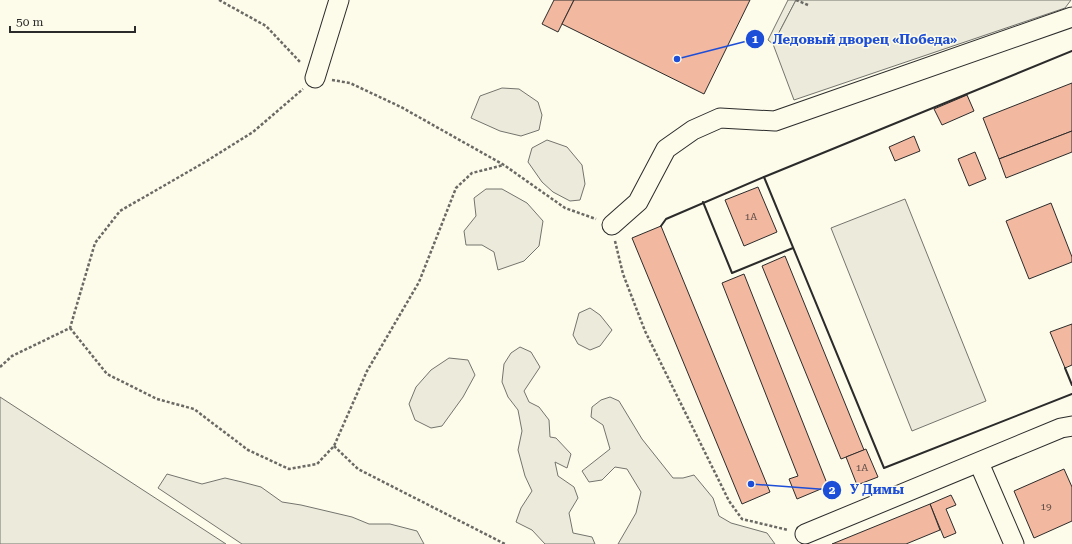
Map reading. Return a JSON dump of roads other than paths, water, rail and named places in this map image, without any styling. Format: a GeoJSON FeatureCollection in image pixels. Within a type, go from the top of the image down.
{"type":"FeatureCollection","features":[{"type":"Feature","properties":{"kind":"street"},"geometry":{"type":"LineString","coordinates":[[316,78],[339,0]]}},
{"type":"Feature","properties":{"kind":"street"},"geometry":{"type":"LineString","coordinates":[[612,225],[638,202],[666,149],[693,130],[720,118],[775,121],[1072,17]]}},
{"type":"Feature","properties":{"kind":"street"},"geometry":{"type":"LineString","coordinates":[[805,534],[1061,428],[1072,426]]}},
{"type":"Feature","properties":{"kind":"street"},"geometry":{"type":"LineString","coordinates":[[979,462],[1014,544]]}},
{"type":"Feature","properties":{"kind":"place","name":"Ледовый дворец «Победа»"},"geometry":{"type":"Point","coordinates":[677,59]}},
{"type":"Feature","properties":{"kind":"place","name":"У Димы"},"geometry":{"type":"Point","coordinates":[751,484]}}]}
